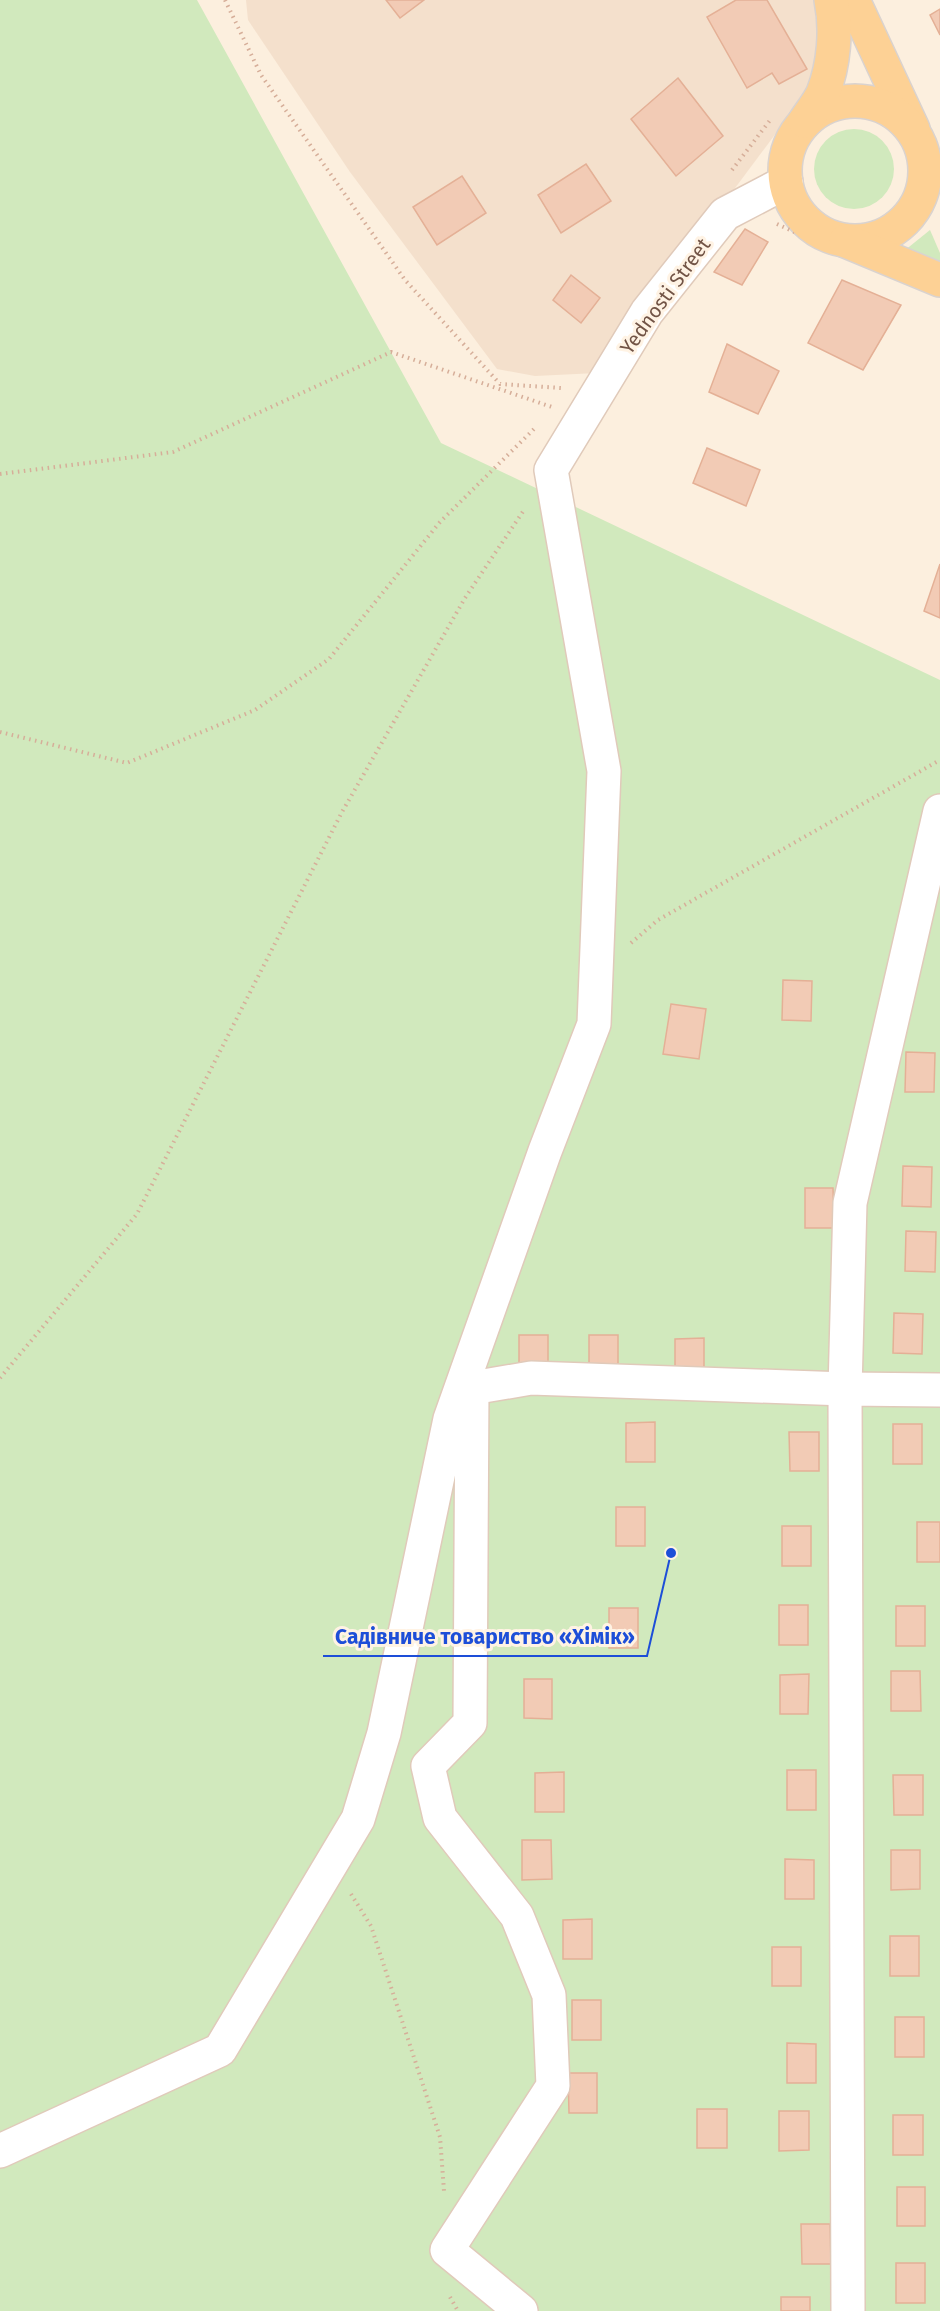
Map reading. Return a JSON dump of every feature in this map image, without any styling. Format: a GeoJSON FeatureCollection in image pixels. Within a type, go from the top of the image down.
{"type":"FeatureCollection","features":[{"type":"Feature","properties":{"kind":"main road"},"geometry":{"type":"LineString","coordinates":[[831,0],[834,13],[830,65],[822,94],[788,147],[784,165],[790,199],[800,214],[820,231],[940,280]]}},
{"type":"Feature","properties":{"kind":"main road"},"geometry":{"type":"LineString","coordinates":[[853,0],[940,186]]}},
{"type":"Feature","properties":{"kind":"main road"},"geometry":{"type":"LineString","coordinates":[[805,121],[819,110],[835,103],[870,102],[901,118],[913,132],[921,147],[925,163],[921,195],[904,222],[876,238],[844,241]]}},
{"type":"Feature","properties":{"kind":"street","name":"Yednosti Street"},"geometry":{"type":"LineString","coordinates":[[551,470],[556,430],[725,214],[786,182]]}},
{"type":"Feature","properties":{"kind":"street"},"geometry":{"type":"LineString","coordinates":[[0,2151],[220,2050],[358,1820],[384,1732],[450,1419],[545,1151],[594,1024],[604,771],[551,470]]}},
{"type":"Feature","properties":{"kind":"street"},"geometry":{"type":"LineString","coordinates":[[848,2311],[845,1389],[850,1203],[940,811]]}},
{"type":"Feature","properties":{"kind":"street"},"geometry":{"type":"LineString","coordinates":[[521,2311],[447,2250],[553,2086],[549,1995],[517,1916],[440,1818],[428,1766],[470,1723],[472,1388],[531,1378],[940,1390]]}},
{"type":"Feature","properties":{"kind":"path"},"geometry":{"type":"LineString","coordinates":[[225,0],[261,75],[405,280],[500,384],[588,389]]}},
{"type":"Feature","properties":{"kind":"path"},"geometry":{"type":"LineString","coordinates":[[0,474],[173,452],[391,352],[561,410],[588,389]]}},
{"type":"Feature","properties":{"kind":"path"},"geometry":{"type":"LineString","coordinates":[[0,732],[127,763],[255,710],[329,659],[440,522],[556,430]]}},
{"type":"Feature","properties":{"kind":"path"},"geometry":{"type":"LineString","coordinates":[[0,1378],[137,1214],[342,813],[465,598],[551,470]]}},
{"type":"Feature","properties":{"kind":"path"},"geometry":{"type":"LineString","coordinates":[[596,972],[658,920],[940,760]]}},
{"type":"Feature","properties":{"kind":"path"},"geometry":{"type":"LineString","coordinates":[[331,1863],[371,1926],[440,2137],[444,2193]]}},
{"type":"Feature","properties":{"kind":"path"},"geometry":{"type":"LineString","coordinates":[[447,2250],[450,2299],[458,2311]]}},
{"type":"Feature","properties":{"kind":"shaded area"},"geometry":{"type":"Polygon","coordinates":[[[246,0],[823,0],[818,77],[597,373],[535,376],[497,369],[350,172],[248,20],[246,0]]]}},
{"type":"Feature","properties":{"kind":"green space"},"geometry":{"type":"Polygon","coordinates":[[[0,0],[197,0],[441,443],[940,680],[940,2311],[0,2311],[0,0]]]}},
{"type":"Feature","properties":{"kind":"green space"},"geometry":{"type":"Polygon","coordinates":[[[854,129],[869,132],[882,141],[891,154],[894,169],[891,184],[882,197],[869,206],[854,209],[839,206],[826,197],[817,184],[814,169],[817,154],[826,141],[839,132],[854,129]]]}},
{"type":"Feature","properties":{"kind":"green space"},"geometry":{"type":"Polygon","coordinates":[[[930,230],[940,253],[940,265],[904,251],[930,230]]]}},
{"type":"Feature","properties":{"kind":"building"},"geometry":{"type":"Polygon","coordinates":[[[386,0],[424,0],[400,18],[386,0]]]}},
{"type":"Feature","properties":{"kind":"building"},"geometry":{"type":"Polygon","coordinates":[[[736,0],[767,0],[807,69],[779,84],[772,73],[747,88],[707,17],[736,0]]]}},
{"type":"Feature","properties":{"kind":"building"},"geometry":{"type":"Polygon","coordinates":[[[940,9],[940,35],[930,15],[940,9]]]}},
{"type":"Feature","properties":{"kind":"building"},"geometry":{"type":"Polygon","coordinates":[[[678,78],[723,136],[676,176],[631,119],[678,78]]]}},
{"type":"Feature","properties":{"kind":"building"},"geometry":{"type":"Polygon","coordinates":[[[586,164],[611,201],[561,233],[538,195],[586,164]]]}},
{"type":"Feature","properties":{"kind":"building"},"geometry":{"type":"Polygon","coordinates":[[[462,176],[486,213],[437,245],[413,207],[462,176]]]}},
{"type":"Feature","properties":{"kind":"building"},"geometry":{"type":"Polygon","coordinates":[[[745,229],[768,242],[742,285],[714,272],[745,229]]]}},
{"type":"Feature","properties":{"kind":"building"},"geometry":{"type":"Polygon","coordinates":[[[571,275],[600,298],[581,323],[553,300],[571,275]]]}},
{"type":"Feature","properties":{"kind":"building"},"geometry":{"type":"Polygon","coordinates":[[[842,280],[901,305],[863,370],[808,343],[842,280]]]}},
{"type":"Feature","properties":{"kind":"building"},"geometry":{"type":"Polygon","coordinates":[[[727,344],[779,371],[758,414],[709,392],[727,344]]]}},
{"type":"Feature","properties":{"kind":"building"},"geometry":{"type":"Polygon","coordinates":[[[707,448],[760,470],[746,506],[693,483],[707,448]]]}},
{"type":"Feature","properties":{"kind":"building"},"geometry":{"type":"Polygon","coordinates":[[[940,564],[940,618],[924,611],[940,564]]]}},
{"type":"Feature","properties":{"kind":"building"},"geometry":{"type":"Polygon","coordinates":[[[783,980],[812,981],[811,1021],[782,1020],[783,980]]]}},
{"type":"Feature","properties":{"kind":"building"},"geometry":{"type":"Polygon","coordinates":[[[671,1004],[706,1009],[699,1059],[663,1054],[671,1004]]]}},
{"type":"Feature","properties":{"kind":"building"},"geometry":{"type":"Polygon","coordinates":[[[906,1052],[935,1053],[934,1092],[905,1092],[906,1052]]]}},
{"type":"Feature","properties":{"kind":"building"},"geometry":{"type":"Polygon","coordinates":[[[903,1166],[932,1167],[931,1207],[902,1206],[903,1166]]]}},
{"type":"Feature","properties":{"kind":"building"},"geometry":{"type":"Polygon","coordinates":[[[805,1188],[833,1188],[834,1228],[805,1228],[805,1188]]]}},
{"type":"Feature","properties":{"kind":"building"},"geometry":{"type":"Polygon","coordinates":[[[906,1231],[936,1232],[935,1272],[905,1271],[906,1231]]]}},
{"type":"Feature","properties":{"kind":"building"},"geometry":{"type":"Polygon","coordinates":[[[894,1313],[923,1314],[922,1354],[893,1353],[894,1313]]]}},
{"type":"Feature","properties":{"kind":"building"},"geometry":{"type":"Polygon","coordinates":[[[519,1335],[548,1335],[548,1374],[519,1374],[519,1335]]]}},
{"type":"Feature","properties":{"kind":"building"},"geometry":{"type":"Polygon","coordinates":[[[589,1335],[618,1335],[618,1374],[589,1374],[589,1335]]]}},
{"type":"Feature","properties":{"kind":"building"},"geometry":{"type":"Polygon","coordinates":[[[704,1338],[704,1378],[675,1378],[675,1339],[704,1338]]]}},
{"type":"Feature","properties":{"kind":"building"},"geometry":{"type":"Polygon","coordinates":[[[655,1422],[655,1462],[626,1462],[626,1423],[655,1422]]]}},
{"type":"Feature","properties":{"kind":"building"},"geometry":{"type":"Polygon","coordinates":[[[893,1424],[922,1424],[922,1464],[893,1464],[893,1424]]]}},
{"type":"Feature","properties":{"kind":"building"},"geometry":{"type":"Polygon","coordinates":[[[789,1432],[819,1432],[819,1471],[790,1471],[789,1432]]]}},
{"type":"Feature","properties":{"kind":"building"},"geometry":{"type":"Polygon","coordinates":[[[616,1507],[645,1507],[645,1546],[616,1546],[616,1507]]]}},
{"type":"Feature","properties":{"kind":"building"},"geometry":{"type":"Polygon","coordinates":[[[917,1522],[940,1522],[940,1562],[917,1562],[917,1522]]]}},
{"type":"Feature","properties":{"kind":"building"},"geometry":{"type":"Polygon","coordinates":[[[782,1526],[811,1526],[811,1566],[782,1566],[782,1526]]]}},
{"type":"Feature","properties":{"kind":"building"},"geometry":{"type":"Polygon","coordinates":[[[779,1605],[808,1605],[808,1645],[779,1645],[779,1605]]]}},
{"type":"Feature","properties":{"kind":"building"},"geometry":{"type":"Polygon","coordinates":[[[896,1606],[925,1606],[925,1646],[896,1646],[896,1606]]]}},
{"type":"Feature","properties":{"kind":"building"},"geometry":{"type":"Polygon","coordinates":[[[609,1608],[638,1608],[638,1648],[609,1648],[609,1608]]]}},
{"type":"Feature","properties":{"kind":"building"},"geometry":{"type":"Polygon","coordinates":[[[891,1671],[920,1671],[921,1711],[891,1711],[891,1671]]]}},
{"type":"Feature","properties":{"kind":"building"},"geometry":{"type":"Polygon","coordinates":[[[809,1674],[808,1714],[780,1714],[780,1675],[809,1674]]]}},
{"type":"Feature","properties":{"kind":"building"},"geometry":{"type":"Polygon","coordinates":[[[524,1679],[552,1679],[552,1719],[524,1718],[524,1679]]]}},
{"type":"Feature","properties":{"kind":"building"},"geometry":{"type":"Polygon","coordinates":[[[787,1770],[816,1770],[816,1810],[787,1810],[787,1770]]]}},
{"type":"Feature","properties":{"kind":"building"},"geometry":{"type":"Polygon","coordinates":[[[564,1772],[564,1812],[535,1812],[535,1773],[564,1772]]]}},
{"type":"Feature","properties":{"kind":"building"},"geometry":{"type":"Polygon","coordinates":[[[893,1775],[923,1775],[923,1815],[894,1815],[893,1775]]]}},
{"type":"Feature","properties":{"kind":"building"},"geometry":{"type":"Polygon","coordinates":[[[522,1840],[551,1840],[552,1879],[522,1880],[522,1840]]]}},
{"type":"Feature","properties":{"kind":"building"},"geometry":{"type":"Polygon","coordinates":[[[891,1850],[920,1850],[920,1889],[891,1890],[891,1850]]]}},
{"type":"Feature","properties":{"kind":"building"},"geometry":{"type":"Polygon","coordinates":[[[785,1859],[814,1860],[814,1899],[785,1899],[785,1859]]]}},
{"type":"Feature","properties":{"kind":"building"},"geometry":{"type":"Polygon","coordinates":[[[592,1919],[592,1959],[563,1959],[563,1920],[592,1919]]]}},
{"type":"Feature","properties":{"kind":"building"},"geometry":{"type":"Polygon","coordinates":[[[890,1936],[919,1936],[919,1976],[890,1976],[890,1936]]]}},
{"type":"Feature","properties":{"kind":"building"},"geometry":{"type":"Polygon","coordinates":[[[772,1947],[801,1947],[801,1986],[772,1986],[772,1947]]]}},
{"type":"Feature","properties":{"kind":"building"},"geometry":{"type":"Polygon","coordinates":[[[572,2000],[601,2000],[601,2040],[572,2040],[572,2000]]]}},
{"type":"Feature","properties":{"kind":"building"},"geometry":{"type":"Polygon","coordinates":[[[895,2017],[924,2017],[924,2057],[895,2057],[895,2017]]]}},
{"type":"Feature","properties":{"kind":"building"},"geometry":{"type":"Polygon","coordinates":[[[787,2043],[816,2044],[816,2083],[787,2083],[787,2043]]]}},
{"type":"Feature","properties":{"kind":"building"},"geometry":{"type":"Polygon","coordinates":[[[568,2073],[597,2073],[597,2113],[569,2113],[568,2073]]]}},
{"type":"Feature","properties":{"kind":"building"},"geometry":{"type":"Polygon","coordinates":[[[697,2109],[727,2109],[727,2148],[697,2148],[697,2109]]]}},
{"type":"Feature","properties":{"kind":"building"},"geometry":{"type":"Polygon","coordinates":[[[779,2111],[809,2111],[809,2150],[779,2151],[779,2111]]]}},
{"type":"Feature","properties":{"kind":"building"},"geometry":{"type":"Polygon","coordinates":[[[893,2115],[923,2115],[923,2155],[893,2155],[893,2115]]]}},
{"type":"Feature","properties":{"kind":"building"},"geometry":{"type":"Polygon","coordinates":[[[897,2187],[925,2187],[925,2226],[897,2226],[897,2187]]]}},
{"type":"Feature","properties":{"kind":"building"},"geometry":{"type":"Polygon","coordinates":[[[801,2224],[830,2224],[831,2264],[802,2264],[801,2224]]]}},
{"type":"Feature","properties":{"kind":"building"},"geometry":{"type":"Polygon","coordinates":[[[896,2263],[925,2263],[925,2303],[896,2303],[896,2263]]]}},
{"type":"Feature","properties":{"kind":"building"},"geometry":{"type":"Polygon","coordinates":[[[781,2297],[810,2297],[810,2311],[781,2311],[781,2297]]]}},
{"type":"Feature","properties":{"kind":"place","name":"Садівниче товариство «Хімік»"},"geometry":{"type":"Point","coordinates":[671,1553]}}]}
